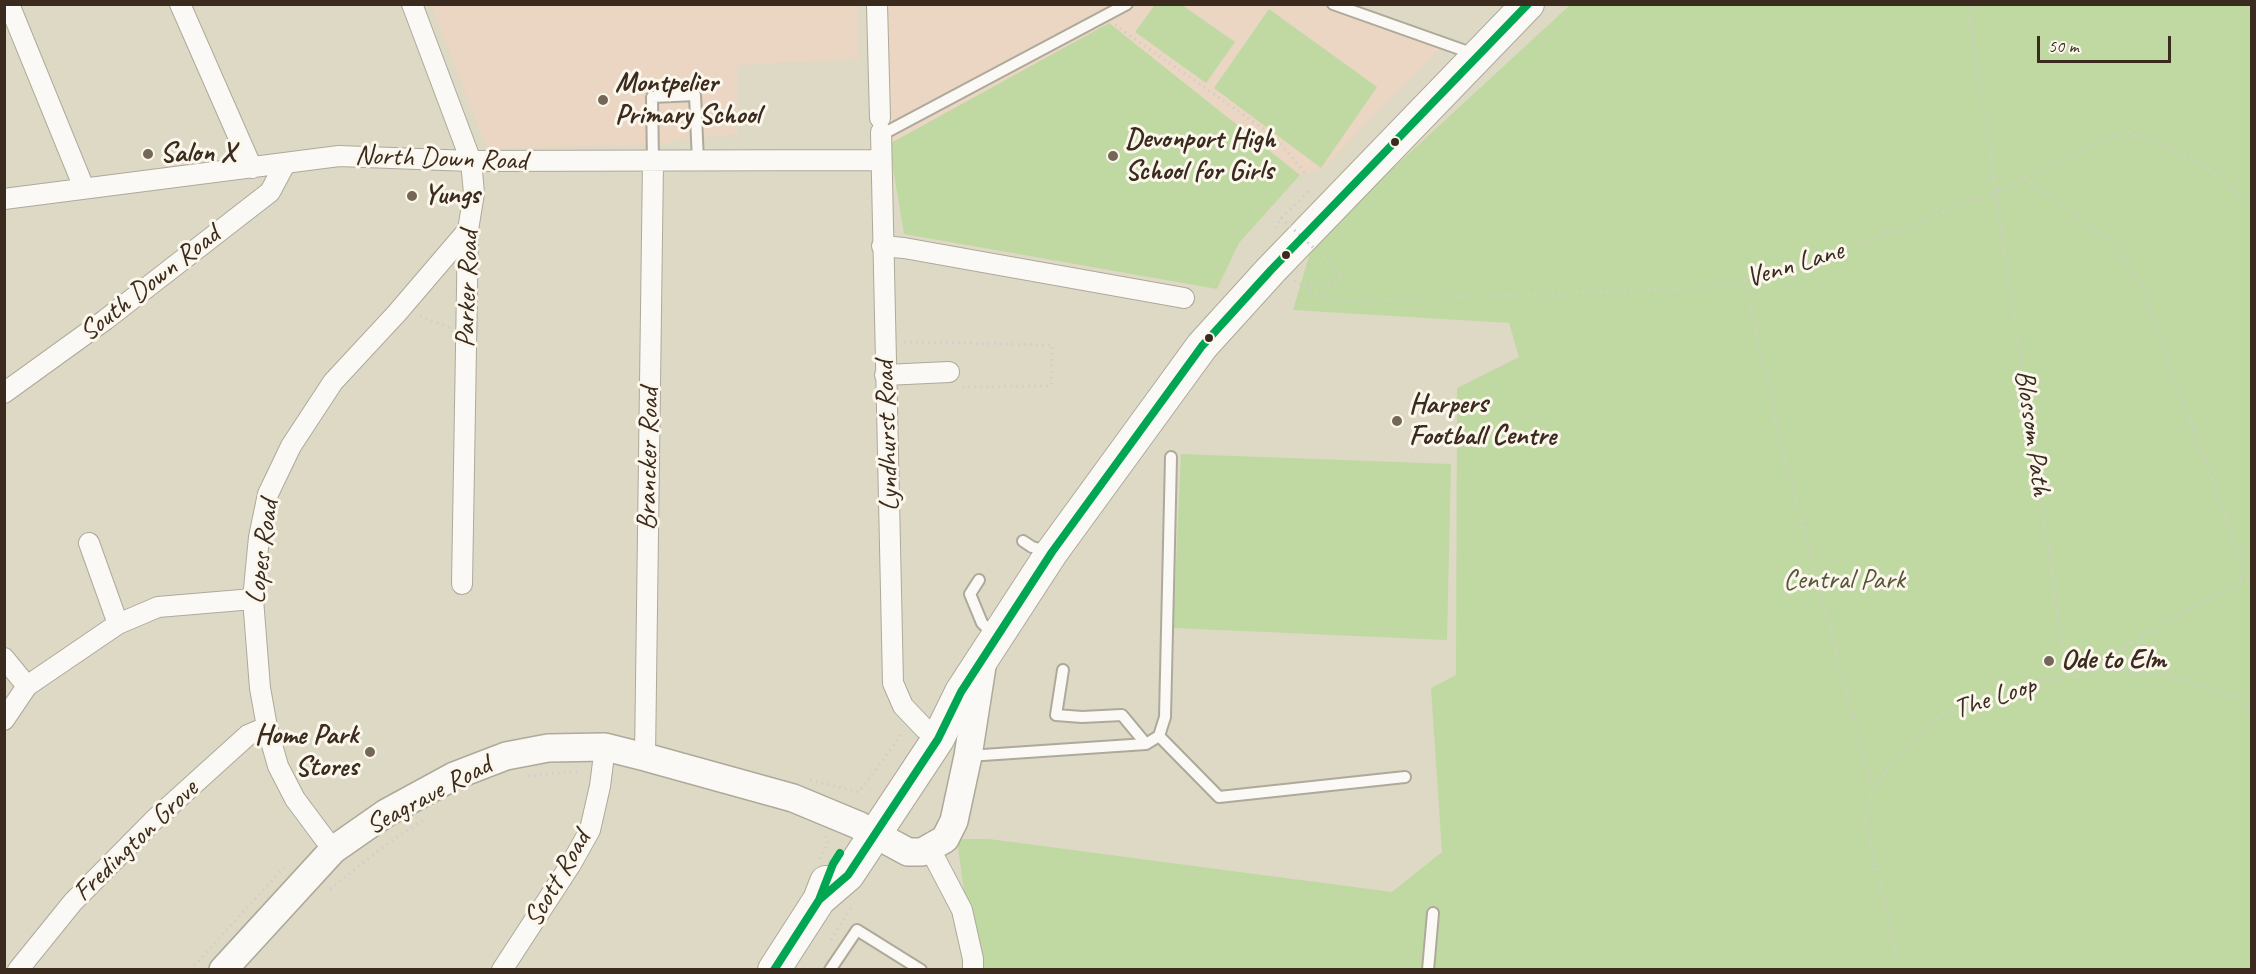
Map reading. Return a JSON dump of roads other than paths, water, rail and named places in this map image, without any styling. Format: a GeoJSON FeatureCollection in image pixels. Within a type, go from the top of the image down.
{"type":"FeatureCollection","features":[{"type":"Feature","properties":{"kind":"main road"},"geometry":{"type":"LineString","coordinates":[[774,969],[819,900],[833,864],[867,830],[938,739],[961,692],[989,649],[1038,547],[1202,346],[1271,270],[1479,55],[1515,9]]}},
{"type":"Feature","properties":{"kind":"main road"},"geometry":{"type":"LineString","coordinates":[[867,830],[920,724],[961,692]]}},
{"type":"Feature","properties":{"kind":"street"},"geometry":{"type":"LineString","coordinates":[[9,4],[84,188]]}},
{"type":"Feature","properties":{"kind":"street"},"geometry":{"type":"LineString","coordinates":[[180,4],[252,168]]}},
{"type":"Feature","properties":{"kind":"street","name":"Parker Road"},"geometry":{"type":"LineString","coordinates":[[412,4],[471,161],[474,193],[468,230],[462,584]]}},
{"type":"Feature","properties":{"kind":"street","name":"Lyndhurst Road"},"geometry":{"type":"LineString","coordinates":[[877,4],[893,683],[903,706],[920,724]]}},
{"type":"Feature","properties":{"kind":"street","name":"North Down Road"},"geometry":{"type":"LineString","coordinates":[[4,199],[339,156],[471,161],[881,160]]}},
{"type":"Feature","properties":{"kind":"street","name":"Brancker Road"},"geometry":{"type":"LineString","coordinates":[[645,757],[653,162]]}},
{"type":"Feature","properties":{"kind":"street","name":"South Down Road"},"geometry":{"type":"LineString","coordinates":[[4,393],[105,320],[270,192],[285,164]]}},
{"type":"Feature","properties":{"kind":"street","name":"Lopes Road"},"geometry":{"type":"LineString","coordinates":[[333,850],[295,799],[278,766],[267,727],[260,688],[253,599],[259,537],[268,494],[291,446],[333,382],[468,230]]}},
{"type":"Feature","properties":{"kind":"street"},"geometry":{"type":"LineString","coordinates":[[882,246],[1184,298]]}},
{"type":"Feature","properties":{"kind":"street"},"geometry":{"type":"LineString","coordinates":[[885,375],[955,379]]}},
{"type":"Feature","properties":{"kind":"street"},"geometry":{"type":"LineString","coordinates":[[89,543],[118,624]]}},
{"type":"Feature","properties":{"kind":"street"},"geometry":{"type":"LineString","coordinates":[[4,720],[27,686],[118,624],[158,607],[253,599]]}},
{"type":"Feature","properties":{"kind":"street"},"geometry":{"type":"LineString","coordinates":[[974,969],[962,910],[930,849],[945,839],[954,821],[989,649]]}},
{"type":"Feature","properties":{"kind":"street"},"geometry":{"type":"LineString","coordinates":[[4,658],[27,686]]}},
{"type":"Feature","properties":{"kind":"street","name":"Fredington Grove"},"geometry":{"type":"LineString","coordinates":[[18,969],[73,902],[154,820],[248,735],[267,727]]}},
{"type":"Feature","properties":{"kind":"street","name":"Seagrave Road"},"geometry":{"type":"LineString","coordinates":[[223,969],[333,850],[386,813],[454,777],[506,756],[548,748],[603,760],[645,757],[793,798],[867,830],[908,852],[922,852],[930,849]]}},
{"type":"Feature","properties":{"kind":"street","name":"Scott Road"},"geometry":{"type":"LineString","coordinates":[[502,969],[571,864],[590,830],[603,760]]}},
{"type":"Feature","properties":{"kind":"lane"},"geometry":{"type":"LineString","coordinates":[[880,128],[1127,4]]}},
{"type":"Feature","properties":{"kind":"lane"},"geometry":{"type":"LineString","coordinates":[[1333,4],[1479,55]]}},
{"type":"Feature","properties":{"kind":"lane"},"geometry":{"type":"LineString","coordinates":[[653,162],[652,97],[696,95],[698,161]]}},
{"type":"Feature","properties":{"kind":"lane"},"geometry":{"type":"LineString","coordinates":[[968,756],[1146,744],[1160,736],[1165,717],[1171,457]]}},
{"type":"Feature","properties":{"kind":"lane"},"geometry":{"type":"LineString","coordinates":[[978,580],[970,594],[982,623],[989,649]]}},
{"type":"Feature","properties":{"kind":"lane"},"geometry":{"type":"LineString","coordinates":[[1063,670],[1056,715],[1082,717],[1122,715],[1146,744]]}},
{"type":"Feature","properties":{"kind":"lane"},"geometry":{"type":"LineString","coordinates":[[1160,736],[1220,797],[1405,777]]}},
{"type":"Feature","properties":{"kind":"lane"},"geometry":{"type":"LineString","coordinates":[[1428,969],[1433,913]]}},
{"type":"Feature","properties":{"kind":"lane"},"geometry":{"type":"LineString","coordinates":[[830,969],[857,930],[921,969]]}},
{"type":"Feature","properties":{"kind":"place","name":"Montpelier Primary School"},"geometry":{"type":"Point","coordinates":[603,100]}},
{"type":"Feature","properties":{"kind":"place","name":"Salon X"},"geometry":{"type":"Point","coordinates":[148,154]}},
{"type":"Feature","properties":{"kind":"place","name":"Devonport High School for Girls"},"geometry":{"type":"Point","coordinates":[1113,156]}},
{"type":"Feature","properties":{"kind":"place","name":"Yungs"},"geometry":{"type":"Point","coordinates":[412,196]}},
{"type":"Feature","properties":{"kind":"place","name":"Harpers Football Centre"},"geometry":{"type":"Point","coordinates":[1397,421]}},
{"type":"Feature","properties":{"kind":"place","name":"Ode to Elm"},"geometry":{"type":"Point","coordinates":[2049,661]}},
{"type":"Feature","properties":{"kind":"place","name":"Home Park Stores"},"geometry":{"type":"Point","coordinates":[370,752]}},
{"type":"Feature","properties":{"kind":"park label","name":"Central Park"},"geometry":{"type":"Point","coordinates":[1844,581]}}]}
